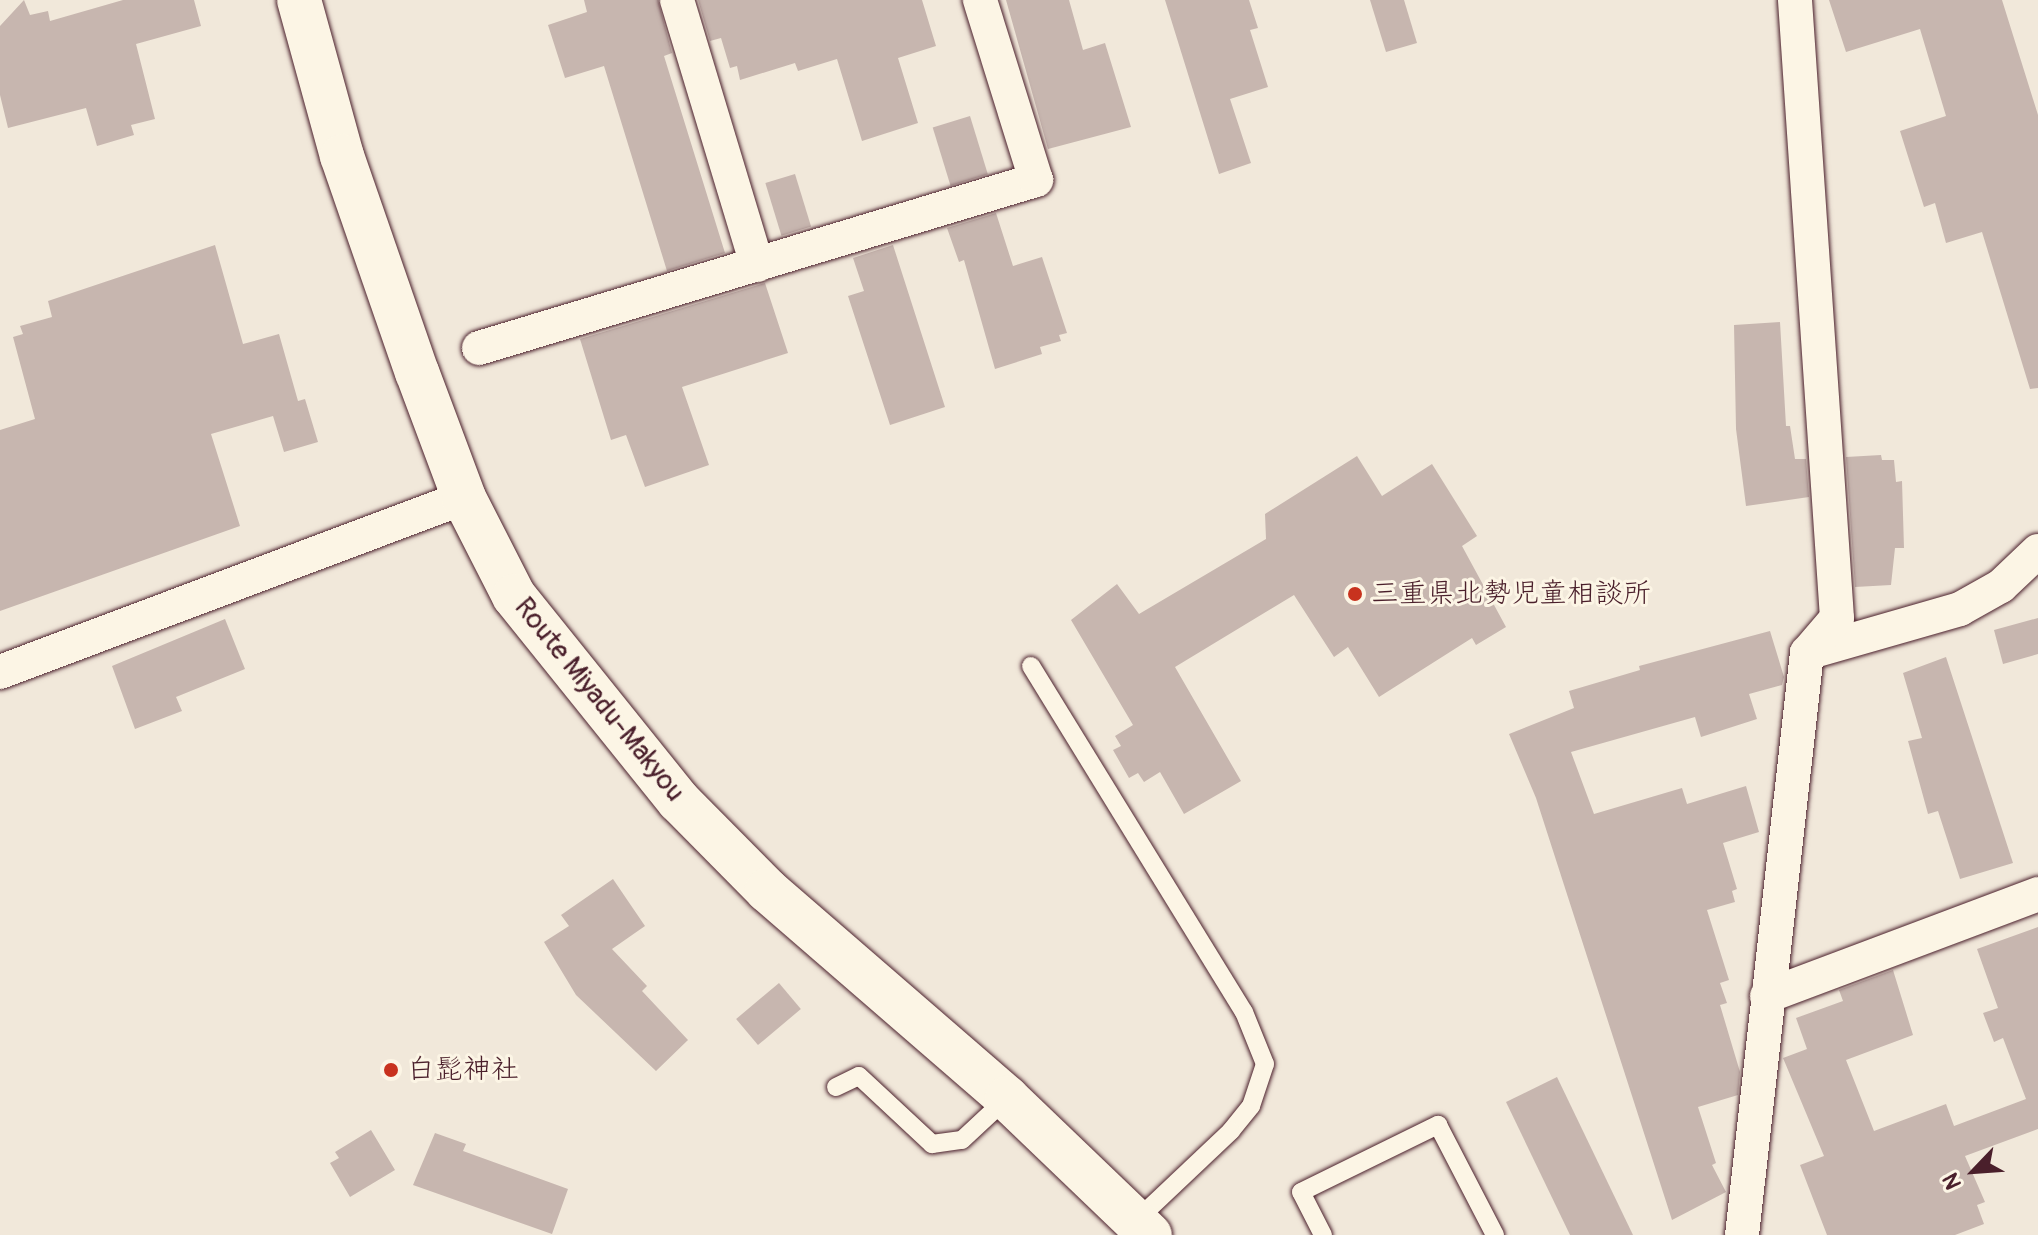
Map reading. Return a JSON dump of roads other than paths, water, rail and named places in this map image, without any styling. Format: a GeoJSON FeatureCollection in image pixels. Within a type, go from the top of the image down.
{"type":"FeatureCollection","features":[{"type":"Feature","properties":{"kind":"main road","name":"Route Miyadu-Makyou"},"geometry":{"type":"LineString","coordinates":[[299,0],[342,156],[464,498],[514,596],[679,801],[767,890],[1007,1098],[1143,1228]]}},
{"type":"Feature","properties":{"kind":"street"},"geometry":{"type":"LineString","coordinates":[[677,0],[757,265]]}},
{"type":"Feature","properties":{"kind":"street"},"geometry":{"type":"LineString","coordinates":[[479,348],[1036,180],[980,0]]}},
{"type":"Feature","properties":{"kind":"street"},"geometry":{"type":"LineString","coordinates":[[1742,1235],[1807,653],[1837,618],[1795,0]]}},
{"type":"Feature","properties":{"kind":"street"},"geometry":{"type":"LineString","coordinates":[[0,672],[464,498]]}},
{"type":"Feature","properties":{"kind":"street"},"geometry":{"type":"LineString","coordinates":[[1807,653],[1960,609],[2001,586],[2038,551]]}},
{"type":"Feature","properties":{"kind":"street"},"geometry":{"type":"LineString","coordinates":[[1767,996],[2038,894]]}},
{"type":"Feature","properties":{"kind":"lane"},"geometry":{"type":"LineString","coordinates":[[1031,666],[1244,1012],[1265,1064],[1251,1106],[1143,1228]]}},
{"type":"Feature","properties":{"kind":"lane"},"geometry":{"type":"LineString","coordinates":[[836,1087],[859,1076],[932,1144],[962,1140],[1007,1098]]}},
{"type":"Feature","properties":{"kind":"lane"},"geometry":{"type":"LineString","coordinates":[[1323,1235],[1301,1192],[1438,1125],[1495,1235]]}},
{"type":"Feature","properties":{"kind":"place","name":"三重県北勢児童相談所"},"geometry":{"type":"Point","coordinates":[1355,594]}},
{"type":"Feature","properties":{"kind":"place","name":"白髭神社"},"geometry":{"type":"Point","coordinates":[391,1070]}}]}
